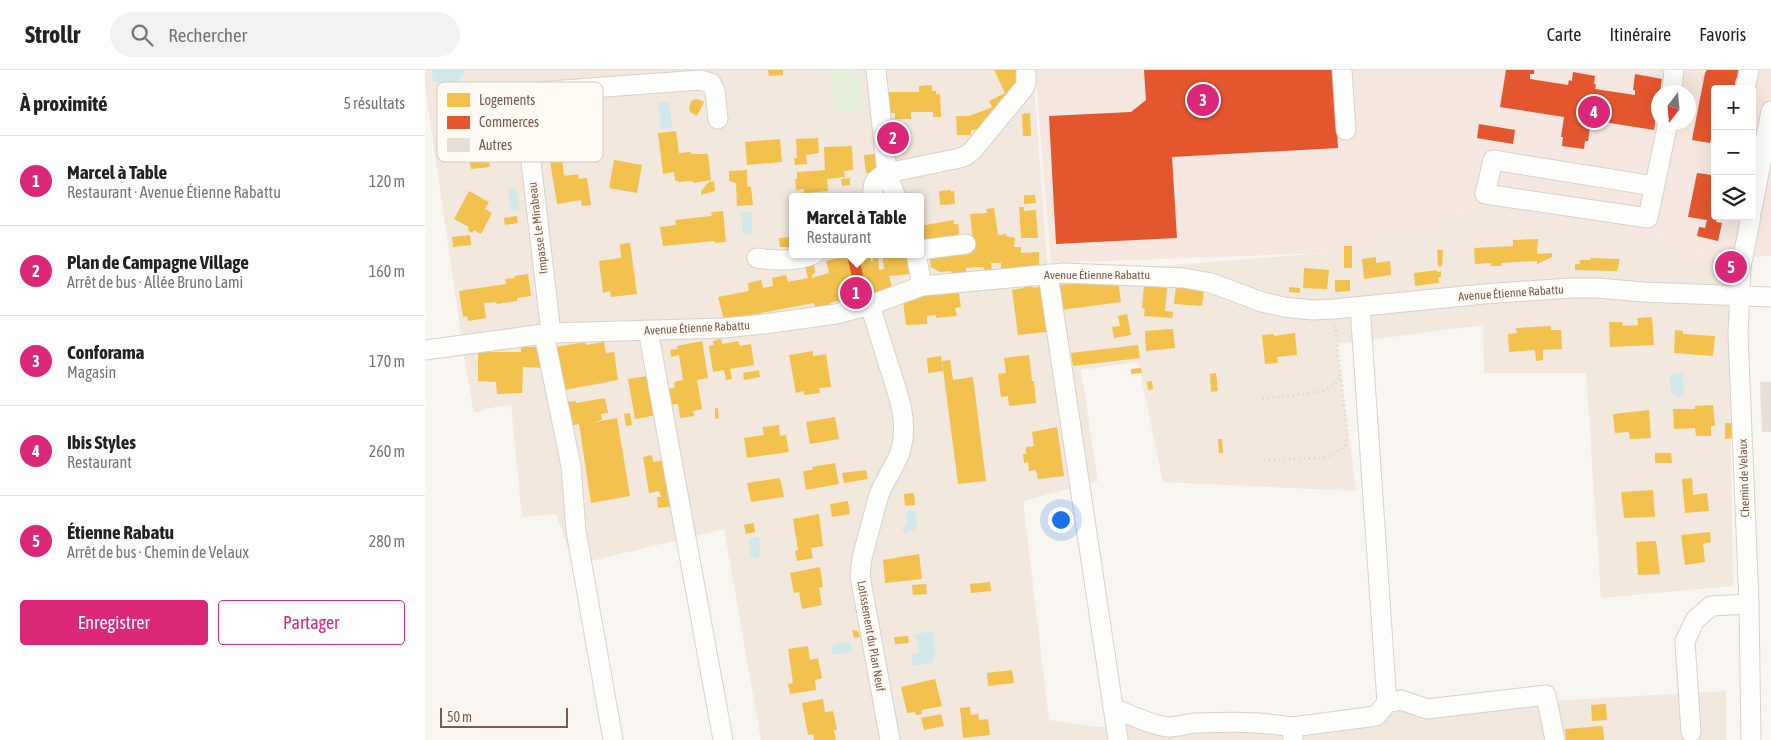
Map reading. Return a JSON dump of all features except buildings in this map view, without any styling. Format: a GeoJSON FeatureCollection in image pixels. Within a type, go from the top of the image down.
{"type":"FeatureCollection","features":[{"type":"Feature","properties":{"kind":"street"},"geometry":{"type":"LineString","coordinates":[[876,70],[887,173],[894,193]]}},
{"type":"Feature","properties":{"kind":"street"},"geometry":{"type":"LineString","coordinates":[[873,193],[872,185],[877,178],[887,173],[967,155],[1024,88],[1026,70]]}},
{"type":"Feature","properties":{"kind":"street"},"geometry":{"type":"LineString","coordinates":[[1342,70],[1346,130]]}},
{"type":"Feature","properties":{"kind":"street"},"geometry":{"type":"LineString","coordinates":[[1673,85],[1675,70]]}},
{"type":"Feature","properties":{"kind":"street"},"geometry":{"type":"LineString","coordinates":[[1746,85],[1749,70]]}},
{"type":"Feature","properties":{"kind":"street"},"geometry":{"type":"LineString","coordinates":[[603,87],[700,80],[711,83],[715,91],[717,119]]}},
{"type":"Feature","properties":{"kind":"street"},"geometry":{"type":"LineString","coordinates":[[1756,188],[1771,111]]}},
{"type":"Feature","properties":{"kind":"street"},"geometry":{"type":"LineString","coordinates":[[1654,186],[1493,160],[1485,194],[1648,218],[1666,130]]}},
{"type":"Feature","properties":{"kind":"street","name":"Impasse Le Mirabeau"},"geometry":{"type":"LineString","coordinates":[[530,162],[547,334],[571,466],[576,531],[613,740]]}},
{"type":"Feature","properties":{"kind":"street","name":"Chemin de Velaux"},"geometry":{"type":"LineString","coordinates":[[1750,220],[1741,267],[1738,333],[1749,604],[1751,740]]}},
{"type":"Feature","properties":{"kind":"street"},"geometry":{"type":"LineString","coordinates":[[924,249],[966,244]]}},
{"type":"Feature","properties":{"kind":"street"},"geometry":{"type":"LineString","coordinates":[[757,258],[776,261],[803,258]]}},
{"type":"Feature","properties":{"kind":"street"},"geometry":{"type":"LineString","coordinates":[[917,258],[922,286]]}},
{"type":"Feature","properties":{"kind":"street","name":"Avenue Étienne Rabattu"},"geometry":{"type":"LineString","coordinates":[[425,350],[547,334],[724,328],[754,325],[836,314],[870,305],[922,286],[1048,274],[1091,273],[1184,278],[1211,283],[1262,302],[1312,310],[1570,288],[1739,294],[1771,297]]}},
{"type":"Feature","properties":{"kind":"street"},"geometry":{"type":"LineString","coordinates":[[1048,274],[1118,740]]}},
{"type":"Feature","properties":{"kind":"street","name":"Lotissement du Plan Neuf"},"geometry":{"type":"LineString","coordinates":[[870,305],[901,406],[904,435],[901,451],[880,491],[862,558],[860,576],[890,740]]}},
{"type":"Feature","properties":{"kind":"street"},"geometry":{"type":"LineString","coordinates":[[1360,307],[1387,703]]}},
{"type":"Feature","properties":{"kind":"street"},"geometry":{"type":"LineString","coordinates":[[648,330],[723,740]]}},
{"type":"Feature","properties":{"kind":"street"},"geometry":{"type":"LineString","coordinates":[[1691,732],[1685,641],[1695,620],[1711,606],[1749,604]]}},
{"type":"Feature","properties":{"kind":"street"},"geometry":{"type":"LineString","coordinates":[[1113,708],[1142,720],[1167,727],[1190,724],[1264,722],[1292,734],[1376,716],[1387,703],[1401,700],[1427,709],[1546,695],[1555,740]]}},
{"type":"Feature","properties":{"kind":"path"},"geometry":{"type":"LineString","coordinates":[[1264,460],[1332,456],[1339,452],[1346,444],[1347,432],[1334,309]]}},
{"type":"Feature","properties":{"kind":"path"},"geometry":{"type":"LineString","coordinates":[[1263,398],[1319,392],[1330,389],[1341,374]]}},
{"type":"Feature","properties":{"kind":"shaded area"},"geometry":{"type":"Polygon","coordinates":[[[425,70],[1033,70],[1048,274],[1327,253],[1458,215],[1662,240],[1663,252],[1727,258],[1733,586],[1601,598],[1586,373],[1484,373],[1483,325],[1337,344],[1356,491],[1163,482],[1138,362],[1081,370],[1098,481],[1023,501],[1049,720],[1098,727],[1726,691],[1726,740],[761,740],[724,529],[574,565],[556,514],[522,517],[511,405],[474,413],[425,86],[425,70]]]}},
{"type":"Feature","properties":{"kind":"shaded area"},"geometry":{"type":"Polygon","coordinates":[[[1035,70],[1771,70],[1771,256],[1727,258],[1663,252],[1662,240],[1458,215],[1327,253],[1051,263],[1035,70]]]}},
{"type":"Feature","properties":{"kind":"green space"},"geometry":{"type":"Polygon","coordinates":[[[830,70],[859,70],[862,110],[834,112],[830,70]]]}},
{"type":"Feature","properties":{"kind":"water"},"geometry":{"type":"Polygon","coordinates":[[[432,70],[464,70],[457,82],[433,82],[432,70]]]}},
{"type":"Feature","properties":{"kind":"water"},"geometry":{"type":"Polygon","coordinates":[[[669,102],[672,128],[661,129],[658,103],[669,102]]]}},
{"type":"Feature","properties":{"kind":"water"},"geometry":{"type":"Polygon","coordinates":[[[516,188],[520,210],[511,211],[508,190],[516,188]]]}},
{"type":"Feature","properties":{"kind":"water"},"geometry":{"type":"Polygon","coordinates":[[[751,212],[753,234],[743,235],[741,213],[751,212]]]}},
{"type":"Feature","properties":{"kind":"water"},"geometry":{"type":"Polygon","coordinates":[[[1682,373],[1684,392],[1677,397],[1671,392],[1670,376],[1671,374],[1682,373]]]}},
{"type":"Feature","properties":{"kind":"water"},"geometry":{"type":"Polygon","coordinates":[[[909,510],[915,512],[917,526],[906,534],[902,529],[906,525],[909,510]]]}},
{"type":"Feature","properties":{"kind":"water"},"geometry":{"type":"Polygon","coordinates":[[[759,537],[761,556],[756,559],[751,556],[749,538],[759,537]]]}},
{"type":"Feature","properties":{"kind":"water"},"geometry":{"type":"Polygon","coordinates":[[[932,631],[936,655],[932,663],[913,666],[911,655],[919,653],[916,634],[932,631]]]}},
{"type":"Feature","properties":{"kind":"water"},"geometry":{"type":"Polygon","coordinates":[[[849,641],[853,651],[835,655],[832,653],[831,648],[833,645],[849,641]]]}},
{"type":"Feature","properties":{"kind":"place","name":"Conforama"},"geometry":{"type":"Point","coordinates":[1203,100]}},
{"type":"Feature","properties":{"kind":"place","name":"Ibis Styles"},"geometry":{"type":"Point","coordinates":[1594,112]}},
{"type":"Feature","properties":{"kind":"place","name":"Plan de Campagne Village"},"geometry":{"type":"Point","coordinates":[893,138]}},
{"type":"Feature","properties":{"kind":"place","name":"Étienne Rabatu"},"geometry":{"type":"Point","coordinates":[1731,267]}},
{"type":"Feature","properties":{"kind":"place","name":"Marcel à Table"},"geometry":{"type":"Point","coordinates":[856,293]}}]}
